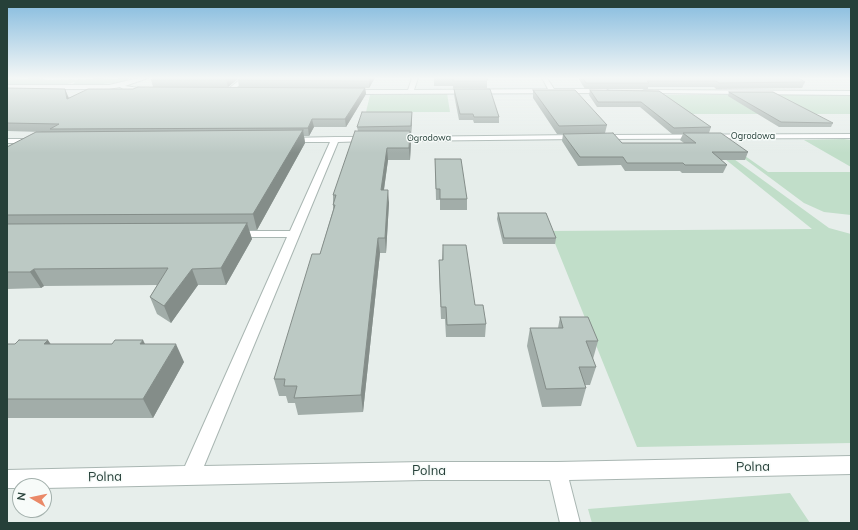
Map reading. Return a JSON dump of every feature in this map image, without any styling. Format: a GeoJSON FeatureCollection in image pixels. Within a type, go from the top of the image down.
{"type":"FeatureCollection","features":[{"type":"Feature","properties":{"kind":"street","name":"Ogrodowa"},"geometry":{"type":"LineString","coordinates":[[388,139],[851,136]]}},
{"type":"Feature","properties":{"kind":"street"},"geometry":{"type":"LineString","coordinates":[[192,475],[335,139]]}},
{"type":"Feature","properties":{"kind":"street"},"geometry":{"type":"LineString","coordinates":[[281,140],[377,139]]}},
{"type":"Feature","properties":{"kind":"street"},"geometry":{"type":"LineString","coordinates":[[7,141],[39,141]]}},
{"type":"Feature","properties":{"kind":"street"},"geometry":{"type":"LineString","coordinates":[[224,234],[294,234]]}},
{"type":"Feature","properties":{"kind":"street","name":"Polna"},"geometry":{"type":"LineString","coordinates":[[7,479],[851,465]]}},
{"type":"Feature","properties":{"kind":"street"},"geometry":{"type":"LineString","coordinates":[[557,471],[570,523]]}},
{"type":"Feature","properties":{"kind":"green space"},"geometry":{"type":"Polygon","coordinates":[[[368,103],[449,103],[450,112],[366,112],[368,103]]]}},
{"type":"Feature","properties":{"kind":"green space"},"geometry":{"type":"Polygon","coordinates":[[[667,103],[851,103],[851,114],[682,114],[667,103]]]}},
{"type":"Feature","properties":{"kind":"green space"},"geometry":{"type":"Polygon","coordinates":[[[804,140],[851,140],[851,167],[804,140]]]}},
{"type":"Feature","properties":{"kind":"green space"},"geometry":{"type":"Polygon","coordinates":[[[715,151],[727,154],[829,228],[851,234],[851,443],[637,447],[550,231],[812,229],[715,151]]]}},
{"type":"Feature","properties":{"kind":"green space"},"geometry":{"type":"Polygon","coordinates":[[[734,151],[738,151],[768,172],[851,172],[851,215],[824,212],[804,203],[734,151]]]}},
{"type":"Feature","properties":{"kind":"green space"},"geometry":{"type":"Polygon","coordinates":[[[790,493],[810,523],[592,523],[588,509],[790,493]]]}},
{"type":"Feature","properties":{"kind":"building"},"geometry":{"type":"Polygon","coordinates":[[[7,103],[355,103],[345,119],[312,119],[308,128],[50,129],[59,124],[7,123],[7,103]]]}},
{"type":"Feature","properties":{"kind":"building"},"geometry":{"type":"Polygon","coordinates":[[[457,103],[494,103],[499,117],[474,117],[473,114],[460,114],[457,103]]]}},
{"type":"Feature","properties":{"kind":"building"},"geometry":{"type":"Polygon","coordinates":[[[542,103],[587,103],[607,125],[559,126],[542,103]]]}},
{"type":"Feature","properties":{"kind":"building"},"geometry":{"type":"Polygon","coordinates":[[[642,103],[676,103],[711,127],[674,128],[642,103]]]}},
{"type":"Feature","properties":{"kind":"building"},"geometry":{"type":"Polygon","coordinates":[[[748,103],[794,103],[833,123],[781,122],[748,103]]]}},
{"type":"Feature","properties":{"kind":"building"},"geometry":{"type":"Polygon","coordinates":[[[362,112],[412,112],[411,126],[357,127],[362,112]]]}},
{"type":"Feature","properties":{"kind":"building"},"geometry":{"type":"Polygon","coordinates":[[[303,130],[253,214],[7,215],[7,147],[36,132],[303,130]]]}},
{"type":"Feature","properties":{"kind":"building"},"geometry":{"type":"Polygon","coordinates":[[[355,131],[410,131],[409,148],[387,148],[381,190],[388,190],[385,238],[378,238],[361,395],[294,398],[297,386],[284,386],[285,379],[274,379],[312,254],[320,254],[335,205],[333,205],[336,195],[333,195],[355,131]]]}},
{"type":"Feature","properties":{"kind":"building"},"geometry":{"type":"Polygon","coordinates":[[[613,133],[622,143],[696,143],[683,133],[721,133],[748,152],[712,152],[727,165],[627,163],[623,157],[580,157],[563,134],[613,133]]]}},
{"type":"Feature","properties":{"kind":"building"},"geometry":{"type":"Polygon","coordinates":[[[435,159],[461,159],[467,199],[440,199],[440,189],[436,189],[435,159]]]}},
{"type":"Feature","properties":{"kind":"building"},"geometry":{"type":"Polygon","coordinates":[[[498,213],[546,213],[556,238],[504,238],[498,213]]]}},
{"type":"Feature","properties":{"kind":"building"},"geometry":{"type":"Polygon","coordinates":[[[247,223],[221,268],[192,269],[164,306],[150,297],[168,268],[34,269],[30,272],[7,272],[7,224],[247,223]]]}},
{"type":"Feature","properties":{"kind":"building"},"geometry":{"type":"Polygon","coordinates":[[[443,245],[466,245],[475,305],[483,305],[486,324],[447,325],[446,307],[441,307],[439,260],[443,260],[443,245]]]}},
{"type":"Feature","properties":{"kind":"building"},"geometry":{"type":"Polygon","coordinates":[[[560,317],[588,317],[598,341],[586,341],[596,367],[579,367],[586,388],[546,389],[530,328],[563,328],[560,317]]]}},
{"type":"Feature","properties":{"kind":"building"},"geometry":{"type":"Polygon","coordinates":[[[19,340],[48,340],[44,344],[112,344],[115,340],[143,340],[140,344],[176,344],[143,399],[7,399],[7,344],[15,344],[19,340]]]}}]}
